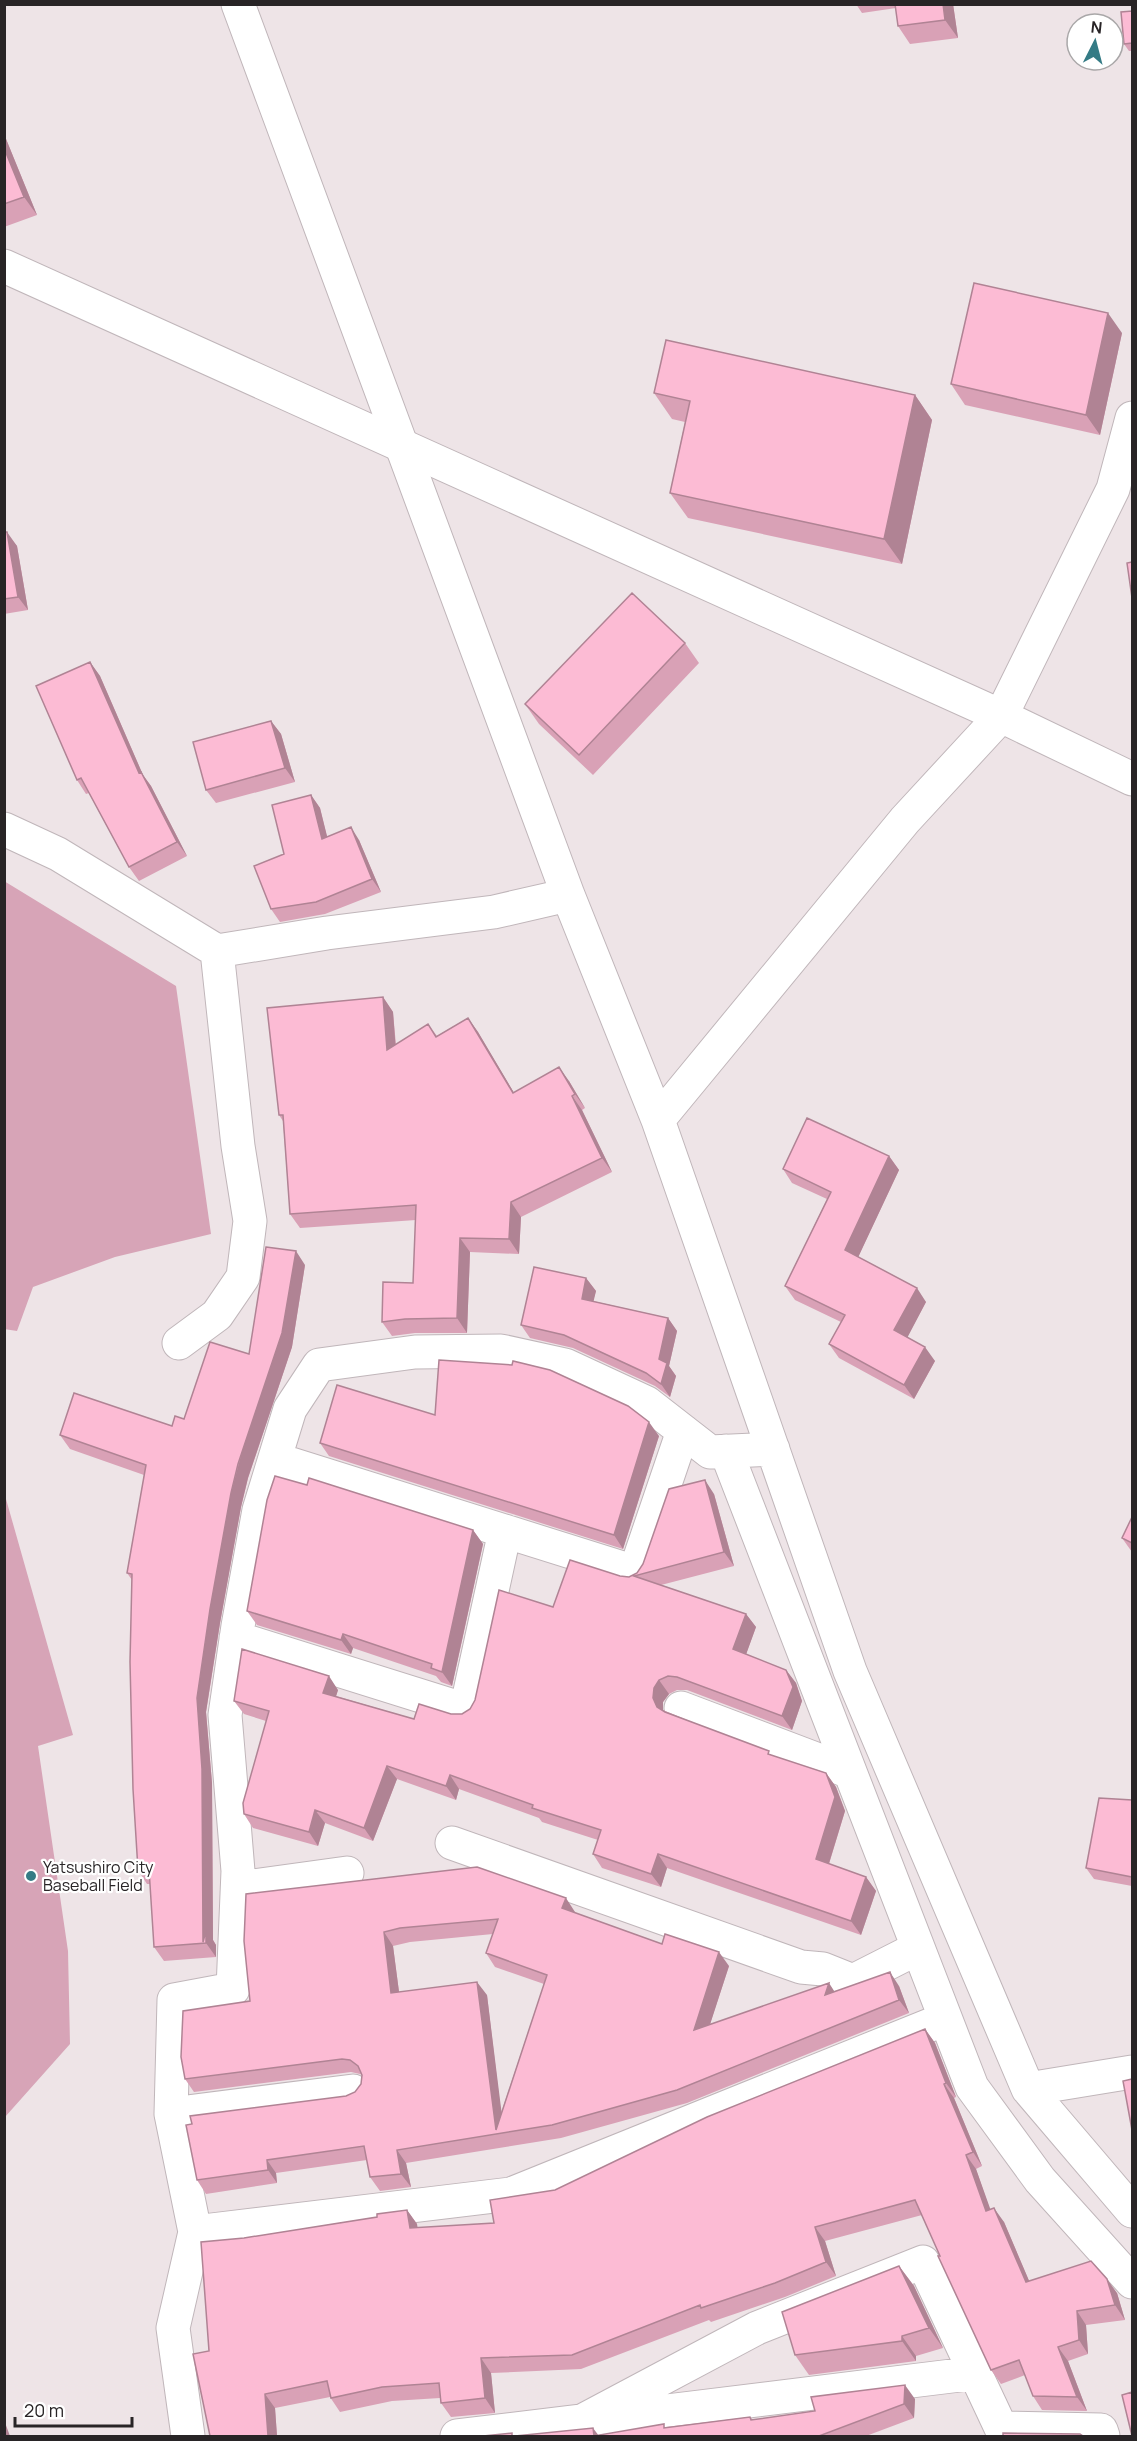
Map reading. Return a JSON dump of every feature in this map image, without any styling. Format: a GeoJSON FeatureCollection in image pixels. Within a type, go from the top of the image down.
{"type":"FeatureCollection","features":[{"type":"Feature","properties":{"kind":"street"},"geometry":{"type":"LineString","coordinates":[[238,4],[568,895],[658,1120],[850,1671],[1028,2089],[1132,2211]]}},
{"type":"Feature","properties":{"kind":"street"},"geometry":{"type":"LineString","coordinates":[[4,266],[1001,716],[1132,779]]}},
{"type":"Feature","properties":{"kind":"street"},"geometry":{"type":"LineString","coordinates":[[658,1120],[905,820],[1001,716],[1113,489],[1132,418]]}},
{"type":"Feature","properties":{"kind":"street"},"geometry":{"type":"LineString","coordinates":[[4,829],[58,854],[217,951],[327,933],[494,912],[568,895]]}},
{"type":"Feature","properties":{"kind":"street"},"geometry":{"type":"LineString","coordinates":[[179,1343],[217,1315],[243,1277],[250,1221],[238,1146],[217,951]]}},
{"type":"Feature","properties":{"kind":"street"},"geometry":{"type":"LineString","coordinates":[[188,2436],[173,2328],[195,2232],[171,2114],[174,2000],[232,1989],[238,1888],[225,1715],[259,1510],[290,1409],[319,1365],[415,1352],[501,1351],[565,1365],[647,1403],[710,1452],[773,1449]]}},
{"type":"Feature","properties":{"kind":"street"},"geometry":{"type":"LineString","coordinates":[[275,1459],[635,1572],[683,1431]]}},
{"type":"Feature","properties":{"kind":"street"},"geometry":{"type":"LineString","coordinates":[[726,1451],[972,2087],[1040,2180],[1132,2282]]}},
{"type":"Feature","properties":{"kind":"street"},"geometry":{"type":"LineString","coordinates":[[236,1638],[466,1710],[505,1531]]}},
{"type":"Feature","properties":{"kind":"street"},"geometry":{"type":"LineString","coordinates":[[681,1708],[850,1772]]}},
{"type":"Feature","properties":{"kind":"street"},"geometry":{"type":"LineString","coordinates":[[452,1843],[801,1967],[823,1969],[853,1981],[918,1948]]}},
{"type":"Feature","properties":{"kind":"street"},"geometry":{"type":"LineString","coordinates":[[238,1888],[347,1873]]}},
{"type":"Feature","properties":{"kind":"street"},"geometry":{"type":"LineString","coordinates":[[195,2232],[511,2194],[945,2019]]}},
{"type":"Feature","properties":{"kind":"street"},"geometry":{"type":"LineString","coordinates":[[1028,2089],[1132,2072]]}},
{"type":"Feature","properties":{"kind":"street"},"geometry":{"type":"LineString","coordinates":[[171,2114],[352,2091]]}},
{"type":"Feature","properties":{"kind":"street"},"geometry":{"type":"LineString","coordinates":[[582,2421],[757,2328],[923,2262],[1001,2428],[1101,2430],[1103,2436]]}},
{"type":"Feature","properties":{"kind":"street"},"geometry":{"type":"LineString","coordinates":[[457,2436],[976,2373]]}},
{"type":"Feature","properties":{"kind":"shaded area"},"geometry":{"type":"Polygon","coordinates":[[[4,881],[176,986],[211,1234],[115,1257],[33,1287],[17,1331],[4,1329],[4,881]]]}},
{"type":"Feature","properties":{"kind":"shaded area","name":"Yatsushiro City Baseball Field"},"geometry":{"type":"Polygon","coordinates":[[[4,1492],[73,1735],[38,1746],[68,1951],[70,2044],[5,2117],[4,1492]]]}},
{"type":"Feature","properties":{"kind":"building"},"geometry":{"type":"Polygon","coordinates":[[[895,4],[943,4],[945,20],[898,26],[895,4]]]}},
{"type":"Feature","properties":{"kind":"building"},"geometry":{"type":"Polygon","coordinates":[[[1132,11],[1132,43],[1125,44],[1125,12],[1121,12],[1132,11]]]}},
{"type":"Feature","properties":{"kind":"building"},"geometry":{"type":"Polygon","coordinates":[[[4,148],[24,197],[4,204],[4,148]]]}},
{"type":"Feature","properties":{"kind":"building"},"geometry":{"type":"Polygon","coordinates":[[[974,283],[1108,313],[1086,415],[951,384],[974,283]]]}},
{"type":"Feature","properties":{"kind":"building"},"geometry":{"type":"Polygon","coordinates":[[[666,340],[915,395],[884,539],[670,493],[690,401],[654,393],[666,340]]]}},
{"type":"Feature","properties":{"kind":"building"},"geometry":{"type":"Polygon","coordinates":[[[4,532],[7,532],[18,597],[4,599],[4,532]]]}},
{"type":"Feature","properties":{"kind":"building"},"geometry":{"type":"Polygon","coordinates":[[[1132,562],[1132,598],[1127,563],[1132,562]]]}},
{"type":"Feature","properties":{"kind":"building"},"geometry":{"type":"Polygon","coordinates":[[[632,593],[685,643],[579,755],[525,704],[632,593]]]}},
{"type":"Feature","properties":{"kind":"building"},"geometry":{"type":"Polygon","coordinates":[[[90,662],[139,773],[141,772],[177,842],[129,867],[81,778],[77,780],[36,686],[90,662]]]}},
{"type":"Feature","properties":{"kind":"building"},"geometry":{"type":"Polygon","coordinates":[[[271,721],[285,768],[206,790],[193,742],[271,721]]]}},
{"type":"Feature","properties":{"kind":"building"},"geometry":{"type":"Polygon","coordinates":[[[311,795],[322,839],[351,827],[372,879],[316,902],[271,909],[254,866],[284,854],[272,805],[311,795]]]}},
{"type":"Feature","properties":{"kind":"building"},"geometry":{"type":"Polygon","coordinates":[[[383,997],[387,1050],[428,1024],[436,1037],[468,1018],[513,1093],[559,1067],[575,1094],[572,1096],[602,1158],[511,1202],[509,1239],[460,1238],[457,1318],[382,1322],[383,1282],[413,1283],[416,1205],[290,1214],[283,1115],[279,1115],[267,1008],[383,997]]]}},
{"type":"Feature","properties":{"kind":"building"},"geometry":{"type":"Polygon","coordinates":[[[807,1118],[889,1156],[845,1250],[917,1288],[894,1330],[925,1347],[904,1385],[829,1344],[845,1315],[785,1286],[831,1192],[783,1169],[807,1118]]]}},
{"type":"Feature","properties":{"kind":"building"},"geometry":{"type":"Polygon","coordinates":[[[266,1247],[296,1251],[282,1333],[238,1464],[231,1493],[197,1698],[202,1769],[203,1942],[206,1931],[206,1943],[154,1947],[149,1869],[138,1870],[133,1789],[130,1662],[132,1574],[127,1573],[146,1465],[60,1435],[74,1393],[172,1426],[175,1416],[184,1419],[210,1342],[249,1354],[266,1247]]]}},
{"type":"Feature","properties":{"kind":"building"},"geometry":{"type":"Polygon","coordinates":[[[534,1267],[586,1278],[582,1299],[668,1318],[659,1359],[667,1363],[661,1384],[646,1373],[564,1335],[521,1325],[534,1267]]]}},
{"type":"Feature","properties":{"kind":"building"},"geometry":{"type":"Polygon","coordinates":[[[439,1360],[512,1365],[513,1361],[550,1370],[628,1406],[649,1422],[614,1535],[320,1443],[337,1385],[435,1415],[439,1360]]]}},
{"type":"Feature","properties":{"kind":"building"},"geometry":{"type":"Polygon","coordinates":[[[275,1476],[307,1485],[309,1478],[473,1530],[442,1672],[431,1668],[432,1664],[343,1634],[341,1640],[247,1611],[267,1500],[275,1476]]]}},
{"type":"Feature","properties":{"kind":"building"},"geometry":{"type":"Polygon","coordinates":[[[705,1480],[724,1552],[634,1576],[746,1614],[733,1649],[786,1670],[793,1687],[782,1716],[677,1677],[668,1676],[659,1680],[654,1688],[653,1698],[657,1707],[665,1712],[769,1751],[768,1754],[826,1773],[835,1797],[816,1859],[866,1877],[851,1921],[658,1854],[651,1874],[593,1854],[601,1830],[532,1808],[533,1805],[450,1775],[446,1786],[387,1766],[364,1828],[315,1810],[309,1832],[244,1814],[243,1803],[269,1711],[234,1701],[242,1649],[329,1676],[323,1693],[414,1719],[419,1704],[451,1714],[462,1714],[470,1709],[475,1700],[499,1590],[553,1607],[570,1560],[620,1576],[629,1577],[637,1573],[643,1564],[669,1489],[705,1480]]]}},
{"type":"Feature","properties":{"kind":"building"},"geometry":{"type":"Polygon","coordinates":[[[1132,1517],[1132,1543],[1122,1538],[1132,1517]]]}},
{"type":"Feature","properties":{"kind":"building"},"geometry":{"type":"Polygon","coordinates":[[[1099,1798],[1132,1800],[1132,1877],[1086,1868],[1099,1798]]]}},
{"type":"Feature","properties":{"kind":"building"},"geometry":{"type":"Polygon","coordinates":[[[477,1867],[566,1898],[562,1908],[662,1944],[665,1934],[719,1952],[694,2030],[829,1983],[825,1995],[890,1972],[899,2000],[677,2090],[552,2125],[397,2150],[401,2174],[370,2177],[364,2146],[267,2160],[268,2170],[197,2180],[186,2125],[192,2124],[190,2116],[346,2096],[355,2092],[361,2084],[362,2075],[358,2066],[350,2060],[342,2059],[185,2079],[181,2057],[183,2011],[250,2001],[244,1941],[246,1894],[477,1867]],[[498,1919],[400,1928],[384,1932],[391,1993],[477,1982],[496,2130],[547,1975],[486,1953],[498,1919]]]}},
{"type":"Feature","properties":{"kind":"building"},"geometry":{"type":"Polygon","coordinates":[[[925,2029],[946,2083],[944,2084],[973,2152],[966,2155],[986,2211],[994,2208],[1026,2282],[1091,2261],[1107,2279],[1115,2305],[1077,2311],[1079,2340],[1058,2347],[1077,2397],[1033,2396],[1019,2360],[991,2370],[938,2256],[940,2256],[915,2200],[815,2227],[826,2262],[775,2283],[701,2308],[700,2305],[572,2355],[481,2358],[485,2398],[441,2403],[439,2383],[382,2387],[331,2398],[327,2381],[265,2394],[268,2436],[210,2436],[193,2354],[209,2351],[201,2242],[244,2238],[377,2217],[377,2214],[407,2210],[410,2228],[494,2223],[490,2200],[555,2190],[707,2117],[925,2029]]]}},
{"type":"Feature","properties":{"kind":"building"},"geometry":{"type":"Polygon","coordinates":[[[1132,2079],[1132,2130],[1123,2081],[1132,2079]]]}},
{"type":"Feature","properties":{"kind":"building"},"geometry":{"type":"Polygon","coordinates":[[[899,2266],[929,2328],[902,2336],[902,2341],[795,2355],[782,2312],[899,2266]]]}},
{"type":"Feature","properties":{"kind":"building"},"geometry":{"type":"Polygon","coordinates":[[[905,2385],[904,2404],[819,2436],[594,2436],[664,2424],[664,2428],[815,2411],[811,2397],[905,2385]]]}},
{"type":"Feature","properties":{"kind":"building"},"geometry":{"type":"Polygon","coordinates":[[[1132,2392],[1132,2436],[1122,2395],[1132,2392]]]}},
{"type":"Feature","properties":{"kind":"building"},"geometry":{"type":"Polygon","coordinates":[[[593,2428],[594,2436],[515,2436],[593,2428]]]}},
{"type":"Feature","properties":{"kind":"building"},"geometry":{"type":"Polygon","coordinates":[[[512,2433],[512,2436],[483,2436],[512,2433]]]}},
{"type":"Feature","properties":{"kind":"building"},"geometry":{"type":"Polygon","coordinates":[[[1003,2433],[1080,2434],[1083,2436],[1003,2436],[1003,2433]]]}},
{"type":"Feature","properties":{"kind":"place","name":"Yatsushiro City Baseball Field"},"geometry":{"type":"Point","coordinates":[31,1876]}}]}
